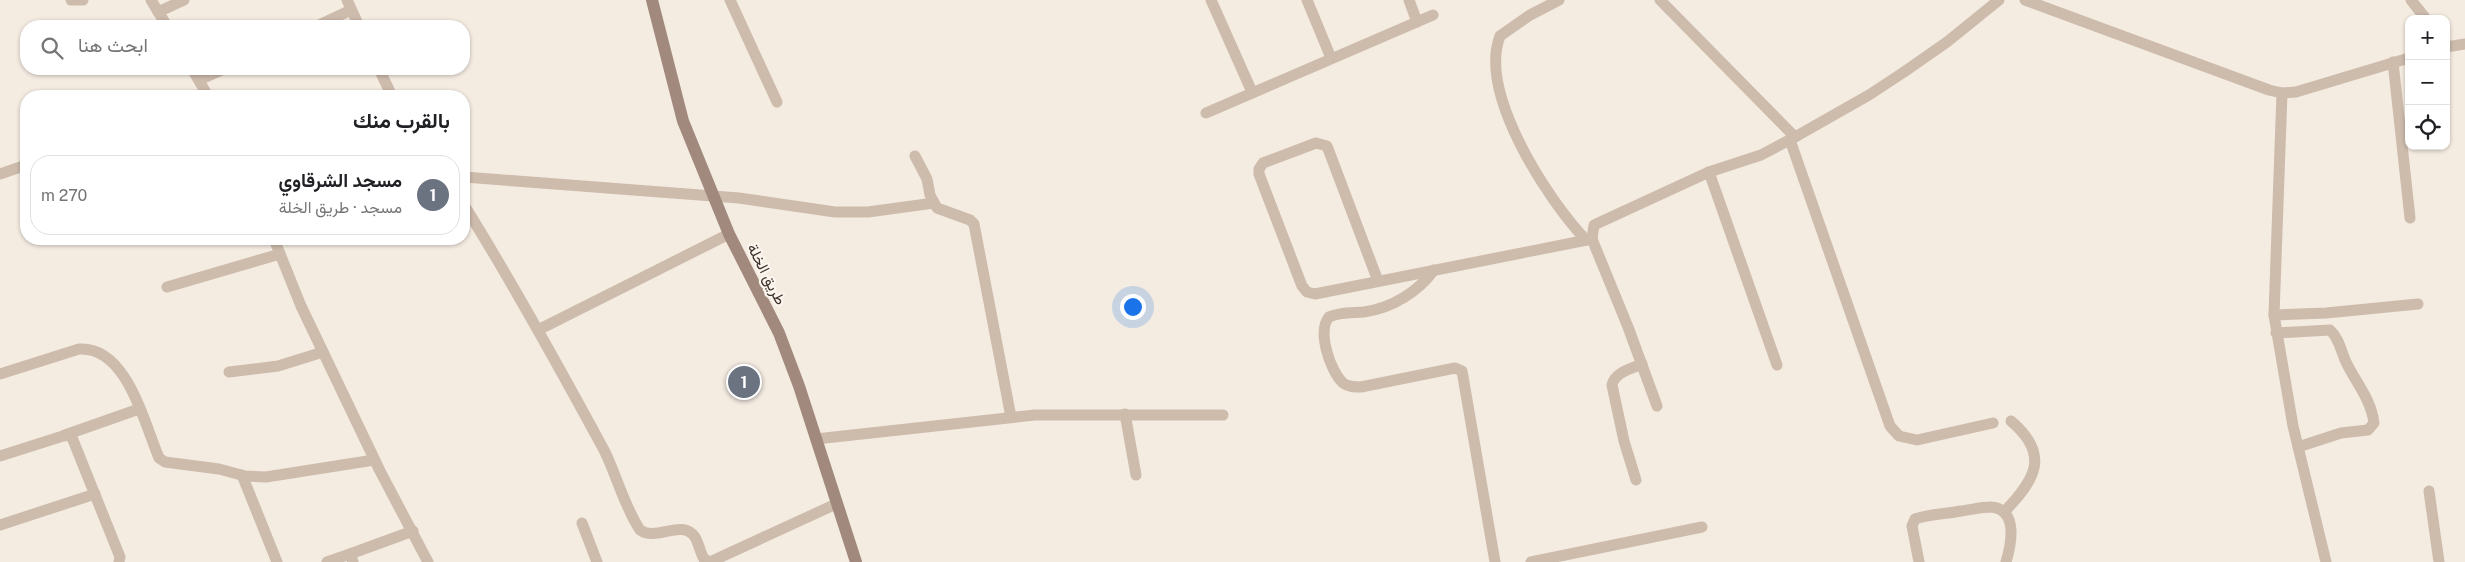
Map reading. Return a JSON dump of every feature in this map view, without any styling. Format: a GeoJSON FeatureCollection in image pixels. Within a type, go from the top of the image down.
{"type":"FeatureCollection","features":[{"type":"Feature","properties":{"kind":"street"},"geometry":{"type":"LineString","coordinates":[[70,0],[83,0]]}},
{"type":"Feature","properties":{"kind":"street"},"geometry":{"type":"LineString","coordinates":[[151,0],[163,20]]}},
{"type":"Feature","properties":{"kind":"street"},"geometry":{"type":"LineString","coordinates":[[158,12],[184,0]]}},
{"type":"Feature","properties":{"kind":"street","name":"طريق الخلة"},"geometry":{"type":"LineString","coordinates":[[652,0],[684,121],[712,196],[729,234],[779,333],[856,562]]}},
{"type":"Feature","properties":{"kind":"street"},"geometry":{"type":"LineString","coordinates":[[730,0],[777,102]]}},
{"type":"Feature","properties":{"kind":"street"},"geometry":{"type":"LineString","coordinates":[[1211,0],[1252,92]]}},
{"type":"Feature","properties":{"kind":"street"},"geometry":{"type":"LineString","coordinates":[[1307,0],[1331,58]]}},
{"type":"Feature","properties":{"kind":"street"},"geometry":{"type":"LineString","coordinates":[[1409,0],[1417,22]]}},
{"type":"Feature","properties":{"kind":"street"},"geometry":{"type":"LineString","coordinates":[[1559,0],[1530,15],[1500,36],[1495,57],[1501,97],[1527,155],[1561,213],[1589,240],[1642,364],[1657,406]]}},
{"type":"Feature","properties":{"kind":"street"},"geometry":{"type":"LineString","coordinates":[[1660,0],[1792,138],[1890,426],[1899,436],[1917,440],[1993,423]]}},
{"type":"Feature","properties":{"kind":"street"},"geometry":{"type":"LineString","coordinates":[[1589,240],[1592,229],[1598,222],[1709,172],[1761,155],[1792,138],[1904,72],[1947,42],[1999,0]]}},
{"type":"Feature","properties":{"kind":"street"},"geometry":{"type":"LineString","coordinates":[[2025,0],[2269,90],[2282,93],[2296,92],[2405,59]]}},
{"type":"Feature","properties":{"kind":"street"},"geometry":{"type":"LineString","coordinates":[[2411,0],[2423,15]]}},
{"type":"Feature","properties":{"kind":"street"},"geometry":{"type":"LineString","coordinates":[[326,20],[349,5],[356,20]]}},
{"type":"Feature","properties":{"kind":"street"},"geometry":{"type":"LineString","coordinates":[[1206,113],[1432,15]]}},
{"type":"Feature","properties":{"kind":"street"},"geometry":{"type":"LineString","coordinates":[[2450,46],[2465,44]]}},
{"type":"Feature","properties":{"kind":"street"},"geometry":{"type":"LineString","coordinates":[[2393,62],[2410,218]]}},
{"type":"Feature","properties":{"kind":"street"},"geometry":{"type":"LineString","coordinates":[[196,75],[205,90]]}},
{"type":"Feature","properties":{"kind":"street"},"geometry":{"type":"LineString","coordinates":[[199,80],[210,75]]}},
{"type":"Feature","properties":{"kind":"street"},"geometry":{"type":"LineString","coordinates":[[382,75],[389,90]]}},
{"type":"Feature","properties":{"kind":"street"},"geometry":{"type":"LineString","coordinates":[[2282,93],[2274,315],[2298,446],[2326,562]]}},
{"type":"Feature","properties":{"kind":"street"},"geometry":{"type":"LineString","coordinates":[[1378,281],[1327,146],[1316,143],[1263,163],[1259,169],[1259,174],[1302,286],[1307,292],[1315,294],[1589,240]]}},
{"type":"Feature","properties":{"kind":"street"},"geometry":{"type":"LineString","coordinates":[[915,156],[927,179],[934,203],[941,212],[970,220],[974,224],[1011,417]]}},
{"type":"Feature","properties":{"kind":"street"},"geometry":{"type":"LineString","coordinates":[[0,174],[20,167]]}},
{"type":"Feature","properties":{"kind":"street"},"geometry":{"type":"LineString","coordinates":[[1709,172],[1777,365]]}},
{"type":"Feature","properties":{"kind":"street"},"geometry":{"type":"LineString","coordinates":[[470,177],[712,196],[772,202],[835,212],[868,212],[934,203]]}},
{"type":"Feature","properties":{"kind":"street"},"geometry":{"type":"LineString","coordinates":[[470,215],[538,330],[614,469],[634,519],[643,532],[651,535],[678,529],[688,531],[694,536],[704,559],[710,562],[836,504]]}},
{"type":"Feature","properties":{"kind":"street"},"geometry":{"type":"LineString","coordinates":[[538,330],[729,234]]}},
{"type":"Feature","properties":{"kind":"street"},"geometry":{"type":"LineString","coordinates":[[276,245],[323,352],[374,460],[428,562]]}},
{"type":"Feature","properties":{"kind":"street"},"geometry":{"type":"LineString","coordinates":[[167,287],[280,254]]}},
{"type":"Feature","properties":{"kind":"street"},"geometry":{"type":"LineString","coordinates":[[1434,270],[1415,291],[1395,302],[1367,312],[1329,317],[1323,326],[1324,342],[1329,359],[1340,380],[1350,386],[1361,387],[1455,368],[1462,371],[1495,562]]}},
{"type":"Feature","properties":{"kind":"street"},"geometry":{"type":"LineString","coordinates":[[2274,315],[2326,313],[2418,304]]}},
{"type":"Feature","properties":{"kind":"street"},"geometry":{"type":"LineString","coordinates":[[2276,333],[2330,330],[2335,334],[2346,362],[2366,395],[2372,412],[2374,423],[2368,430],[2341,433],[2298,446]]}},
{"type":"Feature","properties":{"kind":"street"},"geometry":{"type":"LineString","coordinates":[[0,374],[73,350],[89,348],[102,354],[127,379],[159,458],[165,462],[218,468],[242,475],[266,476],[374,460]]}},
{"type":"Feature","properties":{"kind":"street"},"geometry":{"type":"LineString","coordinates":[[229,372],[278,366],[323,352]]}},
{"type":"Feature","properties":{"kind":"street"},"geometry":{"type":"LineString","coordinates":[[1636,480],[1624,440],[1612,385],[1613,381],[1621,373],[1642,364]]}},
{"type":"Feature","properties":{"kind":"street"},"geometry":{"type":"LineString","coordinates":[[0,456],[139,409]]}},
{"type":"Feature","properties":{"kind":"street"},"geometry":{"type":"LineString","coordinates":[[1125,414],[1136,475]]}},
{"type":"Feature","properties":{"kind":"street"},"geometry":{"type":"LineString","coordinates":[[816,439],[1011,417],[1125,414],[1223,415]]}},
{"type":"Feature","properties":{"kind":"street"},"geometry":{"type":"LineString","coordinates":[[2004,512],[2030,482],[2035,463],[2030,440],[2010,421]]}},
{"type":"Feature","properties":{"kind":"street"},"geometry":{"type":"LineString","coordinates":[[63,436],[72,436],[73,438],[120,557],[119,562]]}},
{"type":"Feature","properties":{"kind":"street"},"geometry":{"type":"LineString","coordinates":[[242,475],[276,562]]}},
{"type":"Feature","properties":{"kind":"street"},"geometry":{"type":"LineString","coordinates":[[2429,490],[2438,562]]}},
{"type":"Feature","properties":{"kind":"street"},"geometry":{"type":"LineString","coordinates":[[0,525],[95,494]]}},
{"type":"Feature","properties":{"kind":"street"},"geometry":{"type":"LineString","coordinates":[[1919,562],[1912,526],[1914,519],[1990,507],[2004,512],[2008,519],[2011,532],[2006,562]]}},
{"type":"Feature","properties":{"kind":"street"},"geometry":{"type":"LineString","coordinates":[[582,523],[597,562]]}},
{"type":"Feature","properties":{"kind":"street"},"geometry":{"type":"LineString","coordinates":[[1531,562],[1702,527]]}},
{"type":"Feature","properties":{"kind":"street"},"geometry":{"type":"LineString","coordinates":[[327,562],[352,558],[413,531]]}},
{"type":"Feature","properties":{"kind":"place","name":"مسجد الشرقاوي"},"geometry":{"type":"Point","coordinates":[744,382]}}]}
